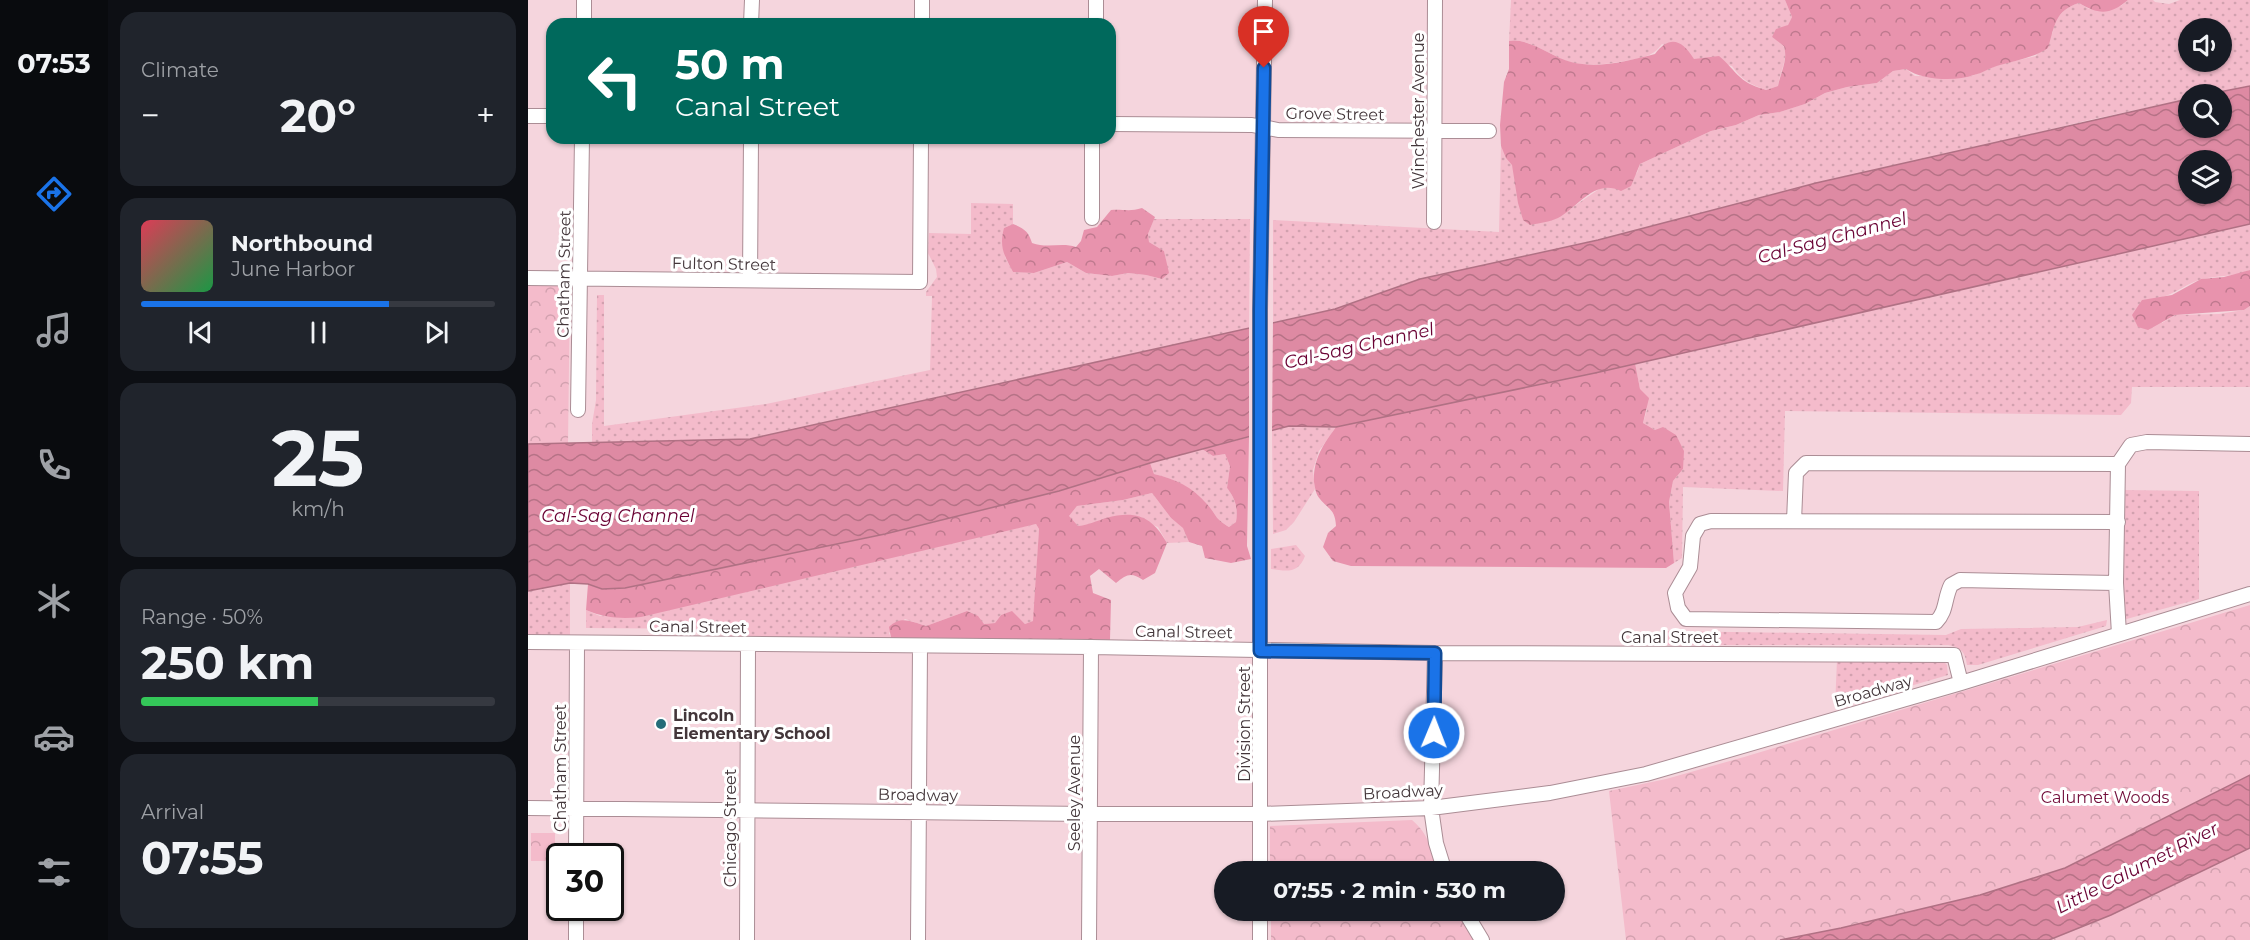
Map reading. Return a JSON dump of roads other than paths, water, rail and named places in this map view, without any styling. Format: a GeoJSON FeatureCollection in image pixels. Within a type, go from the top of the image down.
{"type":"FeatureCollection","features":[{"type":"Feature","properties":{"kind":"street"},"geometry":{"type":"LineString","coordinates":[[584,0],[584,18]]}},
{"type":"Feature","properties":{"kind":"street"},"geometry":{"type":"LineString","coordinates":[[751,18],[752,0]]}},
{"type":"Feature","properties":{"kind":"street"},"geometry":{"type":"LineString","coordinates":[[922,0],[922,18]]}},
{"type":"Feature","properties":{"kind":"street"},"geometry":{"type":"LineString","coordinates":[[1096,0],[1096,18]]}},
{"type":"Feature","properties":{"kind":"street","name":"Division Street"},"geometry":{"type":"LineString","coordinates":[[1260,861],[1260,310],[1264,0]]}},
{"type":"Feature","properties":{"kind":"street","name":"Winchester Avenue"},"geometry":{"type":"LineString","coordinates":[[1434,222],[1435,0]]}},
{"type":"Feature","properties":{"kind":"street"},"geometry":{"type":"LineString","coordinates":[[528,116],[546,117]]}},
{"type":"Feature","properties":{"kind":"street","name":"Grove Street"},"geometry":{"type":"LineString","coordinates":[[1116,124],[1252,124],[1278,130],[1488,131]]}},
{"type":"Feature","properties":{"kind":"street","name":"Chatham Street"},"geometry":{"type":"LineString","coordinates":[[578,410],[582,144]]}},
{"type":"Feature","properties":{"kind":"street"},"geometry":{"type":"LineString","coordinates":[[750,280],[751,144]]}},
{"type":"Feature","properties":{"kind":"street","name":"Fulton Street"},"geometry":{"type":"LineString","coordinates":[[528,278],[920,282],[921,144]]}},
{"type":"Feature","properties":{"kind":"street"},"geometry":{"type":"LineString","coordinates":[[1092,144],[1092,218]]}},
{"type":"Feature","properties":{"kind":"street"},"geometry":{"type":"LineString","coordinates":[[2118,634],[2116,583],[2118,464],[2131,445],[2147,442],[2250,444]]}},
{"type":"Feature","properties":{"kind":"street"},"geometry":{"type":"LineString","coordinates":[[1794,521],[1796,473],[1806,463],[2118,464]]}},
{"type":"Feature","properties":{"kind":"street"},"geometry":{"type":"LineString","coordinates":[[2116,583],[1960,580],[1951,585],[1946,595],[1943,615],[1936,622],[1686,619],[1678,609],[1675,593],[1690,567],[1693,536],[1700,524],[1712,521],[2118,522]]}},
{"type":"Feature","properties":{"kind":"street","name":"Broadway"},"geometry":{"type":"LineString","coordinates":[[528,808],[1260,814],[1431,808],[1550,793],[1646,774],[1961,683],[2250,594]]}},
{"type":"Feature","properties":{"kind":"street","name":"Canal Street"},"geometry":{"type":"LineString","coordinates":[[528,642],[1091,647],[1435,653],[1954,655],[1961,683]]}},
{"type":"Feature","properties":{"kind":"street","name":"Chatham Street"},"geometry":{"type":"LineString","coordinates":[[576,843],[577,643]]}},
{"type":"Feature","properties":{"kind":"street","name":"Chicago Street"},"geometry":{"type":"LineString","coordinates":[[747,940],[748,644]]}},
{"type":"Feature","properties":{"kind":"street"},"geometry":{"type":"LineString","coordinates":[[918,940],[920,646]]}},
{"type":"Feature","properties":{"kind":"street","name":"Seeley Avenue"},"geometry":{"type":"LineString","coordinates":[[1089,940],[1091,647]]}},
{"type":"Feature","properties":{"kind":"street"},"geometry":{"type":"LineString","coordinates":[[1435,653],[1431,808],[1436,843],[1442,861]]}},
{"type":"Feature","properties":{"kind":"street"},"geometry":{"type":"LineString","coordinates":[[576,921],[576,940]]}},
{"type":"Feature","properties":{"kind":"street"},"geometry":{"type":"LineString","coordinates":[[1260,921],[1260,940]]}},
{"type":"Feature","properties":{"kind":"street"},"geometry":{"type":"LineString","coordinates":[[1471,921],[1482,940]]}},
{"type":"Feature","properties":{"kind":"water","name":"Cal-Sag Channel"},"geometry":{"type":"Polygon","coordinates":[[[2250,86],[2250,224],[1595,373],[1336,427],[1289,426],[1150,463],[1059,491],[885,534],[625,588],[602,589],[588,584],[570,583],[528,591],[528,444],[750,439],[1335,309],[1420,279],[1598,240],[1816,183],[2178,101],[2178,138],[2232,138],[2232,90],[2250,86]]]}},
{"type":"Feature","properties":{"kind":"water","name":"Little Calumet River"},"geometry":{"type":"Polygon","coordinates":[[[2250,775],[2250,848],[2111,915],[2049,940],[1780,940],[1980,895],[2065,868],[2250,775]]]}},
{"type":"Feature","properties":{"kind":"place","name":"Lincoln Elementary School"},"geometry":{"type":"Point","coordinates":[661,724]}},
{"type":"Feature","properties":{"kind":"park label","name":"Calumet Woods"},"geometry":{"type":"Point","coordinates":[2105,797]}}]}
